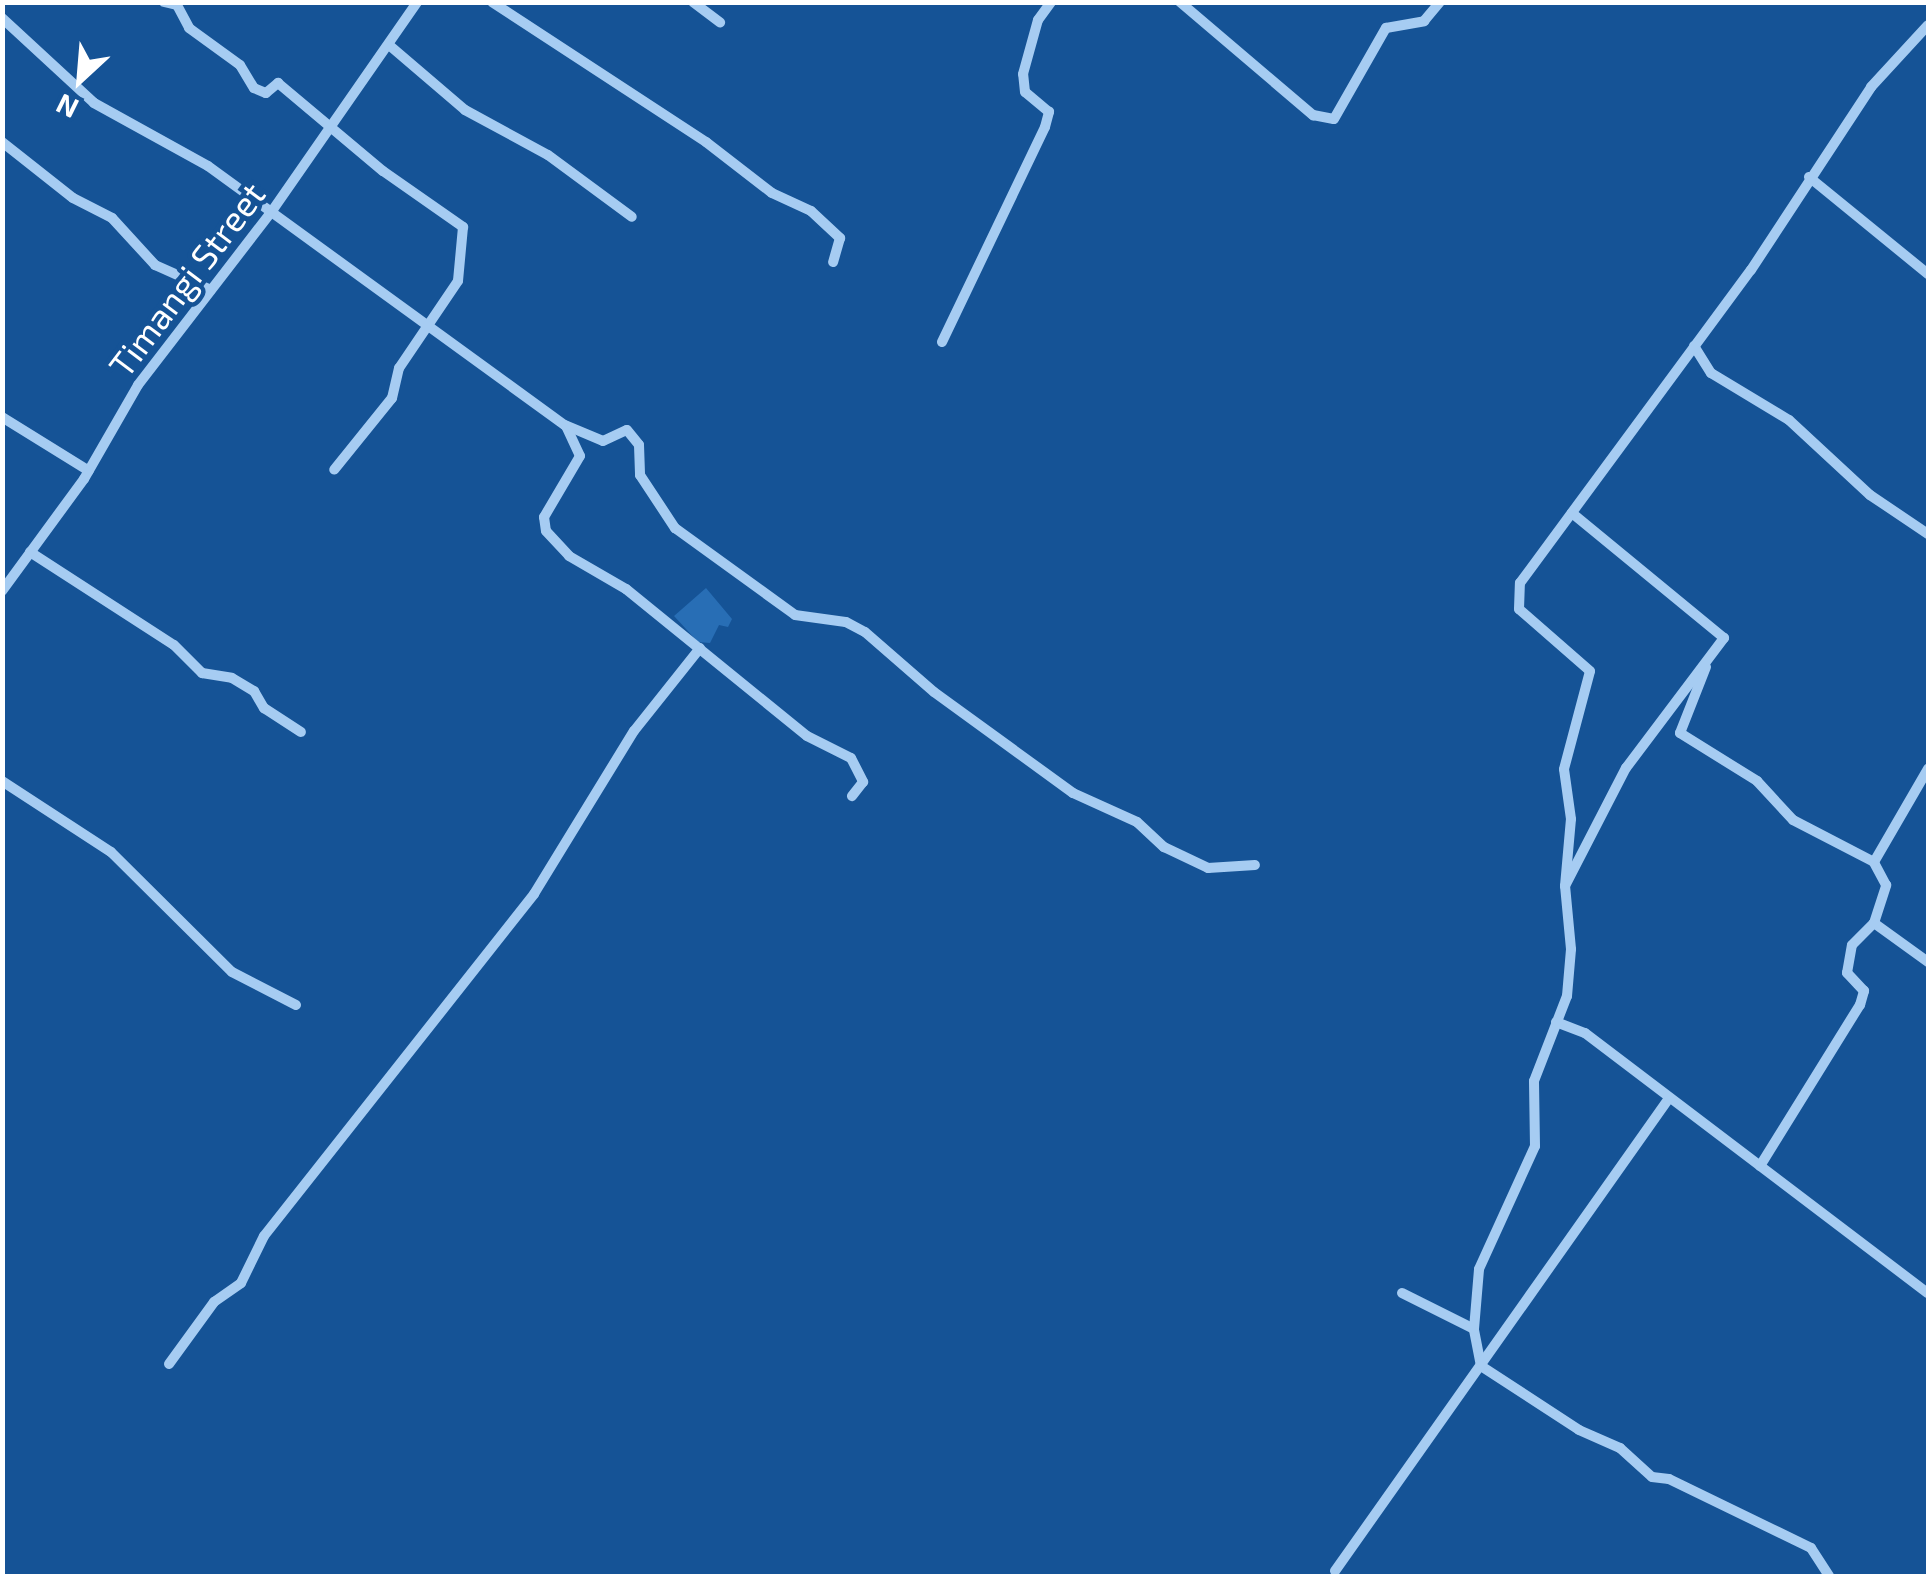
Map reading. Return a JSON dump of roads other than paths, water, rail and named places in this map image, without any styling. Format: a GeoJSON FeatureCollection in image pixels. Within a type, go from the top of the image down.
{"type":"FeatureCollection","features":[{"type":"Feature","properties":{"kind":"street"},"geometry":{"type":"LineString","coordinates":[[164,2],[177,5],[188,28],[240,65],[254,88],[266,93],[278,83],[463,227],[458,281],[399,368],[392,398],[334,470]]}},
{"type":"Feature","properties":{"kind":"street","name":"Timangi Street"},"geometry":{"type":"LineString","coordinates":[[2,591],[89,471],[138,385],[272,211],[417,2]]}},
{"type":"Feature","properties":{"kind":"street"},"geometry":{"type":"LineString","coordinates":[[492,2],[706,142],[772,193],[810,211],[840,238],[833,262]]}},
{"type":"Feature","properties":{"kind":"street"},"geometry":{"type":"LineString","coordinates":[[693,2],[720,22]]}},
{"type":"Feature","properties":{"kind":"street"},"geometry":{"type":"LineString","coordinates":[[942,342],[1045,127],[1048,112],[1024,92],[1022,74],[1038,20],[1051,2]]}},
{"type":"Feature","properties":{"kind":"street"},"geometry":{"type":"LineString","coordinates":[[1180,2],[1313,114],[1334,119],[1386,28],[1424,21],[1440,2]]}},
{"type":"Feature","properties":{"kind":"street"},"geometry":{"type":"LineString","coordinates":[[2,18],[94,103],[272,211],[426,326],[469,350],[566,425],[604,442],[627,430],[638,446],[640,476],[674,528],[795,615],[846,622],[864,632],[1072,793],[1138,822],[1156,842],[1208,868],[1255,865]]}},
{"type":"Feature","properties":{"kind":"street"},"geometry":{"type":"LineString","coordinates":[[1829,1576],[1810,1548],[1664,1477],[1652,1477],[1620,1448],[1580,1430],[1481,1366],[1474,1329],[1485,1247],[1523,1182],[1535,1146],[1534,1081],[1556,1022],[1571,949],[1565,886],[1571,819],[1564,768],[1590,671],[1519,609],[1515,596],[1694,346],[1870,87],[1928,25]]}},
{"type":"Feature","properties":{"kind":"street"},"geometry":{"type":"LineString","coordinates":[[388,45],[465,110],[548,155],[632,217]]}},
{"type":"Feature","properties":{"kind":"street"},"geometry":{"type":"LineString","coordinates":[[2,142],[73,198],[112,218],[155,265],[211,290]]}},
{"type":"Feature","properties":{"kind":"street"},"geometry":{"type":"LineString","coordinates":[[1809,177],[1928,274]]}},
{"type":"Feature","properties":{"kind":"street"},"geometry":{"type":"LineString","coordinates":[[1694,346],[1711,373],[1789,420],[1870,495],[1928,534]]}},
{"type":"Feature","properties":{"kind":"street"},"geometry":{"type":"LineString","coordinates":[[2,416],[89,471]]}},
{"type":"Feature","properties":{"kind":"street"},"geometry":{"type":"LineString","coordinates":[[566,425],[580,456],[544,518],[546,531],[569,556],[626,589],[808,736],[851,758],[863,782],[852,796]]}},
{"type":"Feature","properties":{"kind":"street"},"geometry":{"type":"LineString","coordinates":[[1565,886],[1626,768],[1677,692],[1708,662],[1724,638],[1572,514]]}},
{"type":"Feature","properties":{"kind":"street"},"geometry":{"type":"LineString","coordinates":[[30,552],[174,645],[202,673],[232,678],[254,691],[264,708],[301,732]]}},
{"type":"Feature","properties":{"kind":"street"},"geometry":{"type":"LineString","coordinates":[[169,1364],[214,1302],[241,1283],[264,1236],[534,894],[634,732],[700,648]]}},
{"type":"Feature","properties":{"kind":"street"},"geometry":{"type":"LineString","coordinates":[[1708,662],[1680,734],[1757,780],[1793,820],[1874,862],[1886,886],[1874,922],[1852,945],[1847,973],[1864,991],[1860,1005],[1760,1166]]}},
{"type":"Feature","properties":{"kind":"street"},"geometry":{"type":"LineString","coordinates":[[1874,862],[1928,769]]}},
{"type":"Feature","properties":{"kind":"street"},"geometry":{"type":"LineString","coordinates":[[2,781],[111,852],[232,972],[296,1005]]}},
{"type":"Feature","properties":{"kind":"street"},"geometry":{"type":"LineString","coordinates":[[1874,922],[1928,962]]}},
{"type":"Feature","properties":{"kind":"street"},"geometry":{"type":"LineString","coordinates":[[1556,1022],[1585,1033],[1667,1101],[1928,1293]]}},
{"type":"Feature","properties":{"kind":"street"},"geometry":{"type":"LineString","coordinates":[[1335,1571],[1667,1101]]}},
{"type":"Feature","properties":{"kind":"street"},"geometry":{"type":"LineString","coordinates":[[1402,1293],[1474,1329]]}}]}
